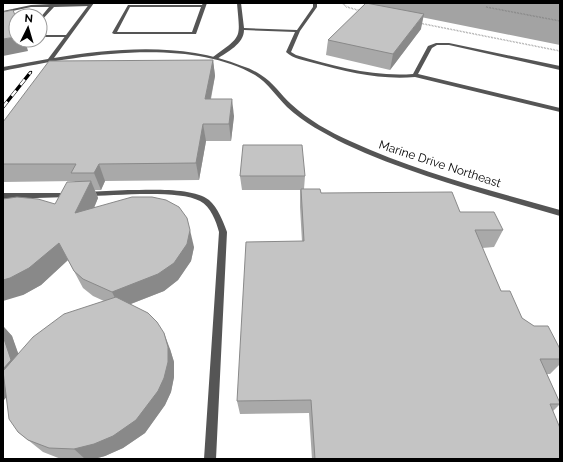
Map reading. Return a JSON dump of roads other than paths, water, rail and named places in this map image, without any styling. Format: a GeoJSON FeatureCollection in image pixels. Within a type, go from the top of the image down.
{"type":"FeatureCollection","features":[{"type":"Feature","properties":{"kind":"street"},"geometry":{"type":"LineString","coordinates":[[215,58],[237,42],[242,33],[243,29],[239,3]]}},
{"type":"Feature","properties":{"kind":"street"},"geometry":{"type":"LineString","coordinates":[[315,3],[315,7],[298,30],[290,44],[288,52],[294,56],[351,71],[400,77],[415,75],[560,110]]}},
{"type":"Feature","properties":{"kind":"street"},"geometry":{"type":"LineString","coordinates":[[3,12],[31,6],[91,4]]}},
{"type":"Feature","properties":{"kind":"street"},"geometry":{"type":"LineString","coordinates":[[46,66],[91,4]]}},
{"type":"Feature","properties":{"kind":"street"},"geometry":{"type":"LineString","coordinates":[[204,4],[194,33],[114,33],[129,6],[204,4]]}},
{"type":"Feature","properties":{"kind":"street"},"geometry":{"type":"LineString","coordinates":[[48,11],[53,5]]}},
{"type":"Feature","properties":{"kind":"street"},"geometry":{"type":"LineString","coordinates":[[243,29],[298,30]]}},
{"type":"Feature","properties":{"kind":"street"},"geometry":{"type":"LineString","coordinates":[[48,36],[67,36]]}},
{"type":"Feature","properties":{"kind":"street"},"geometry":{"type":"LineString","coordinates":[[415,75],[430,46],[436,44],[449,44],[560,68]]}},
{"type":"Feature","properties":{"kind":"street","name":"Marine Drive Northeast"},"geometry":{"type":"LineString","coordinates":[[3,69],[50,59],[88,54],[138,52],[176,53],[202,55],[215,58],[256,73],[294,110],[329,133],[382,158],[560,213]]}},
{"type":"Feature","properties":{"kind":"street"},"geometry":{"type":"LineString","coordinates":[[3,196],[180,193],[202,199],[219,218],[223,232],[210,459]]}},
{"type":"Feature","properties":{"kind":"railway"},"geometry":{"type":"LineString","coordinates":[[3,107],[30,73]]}}]}
